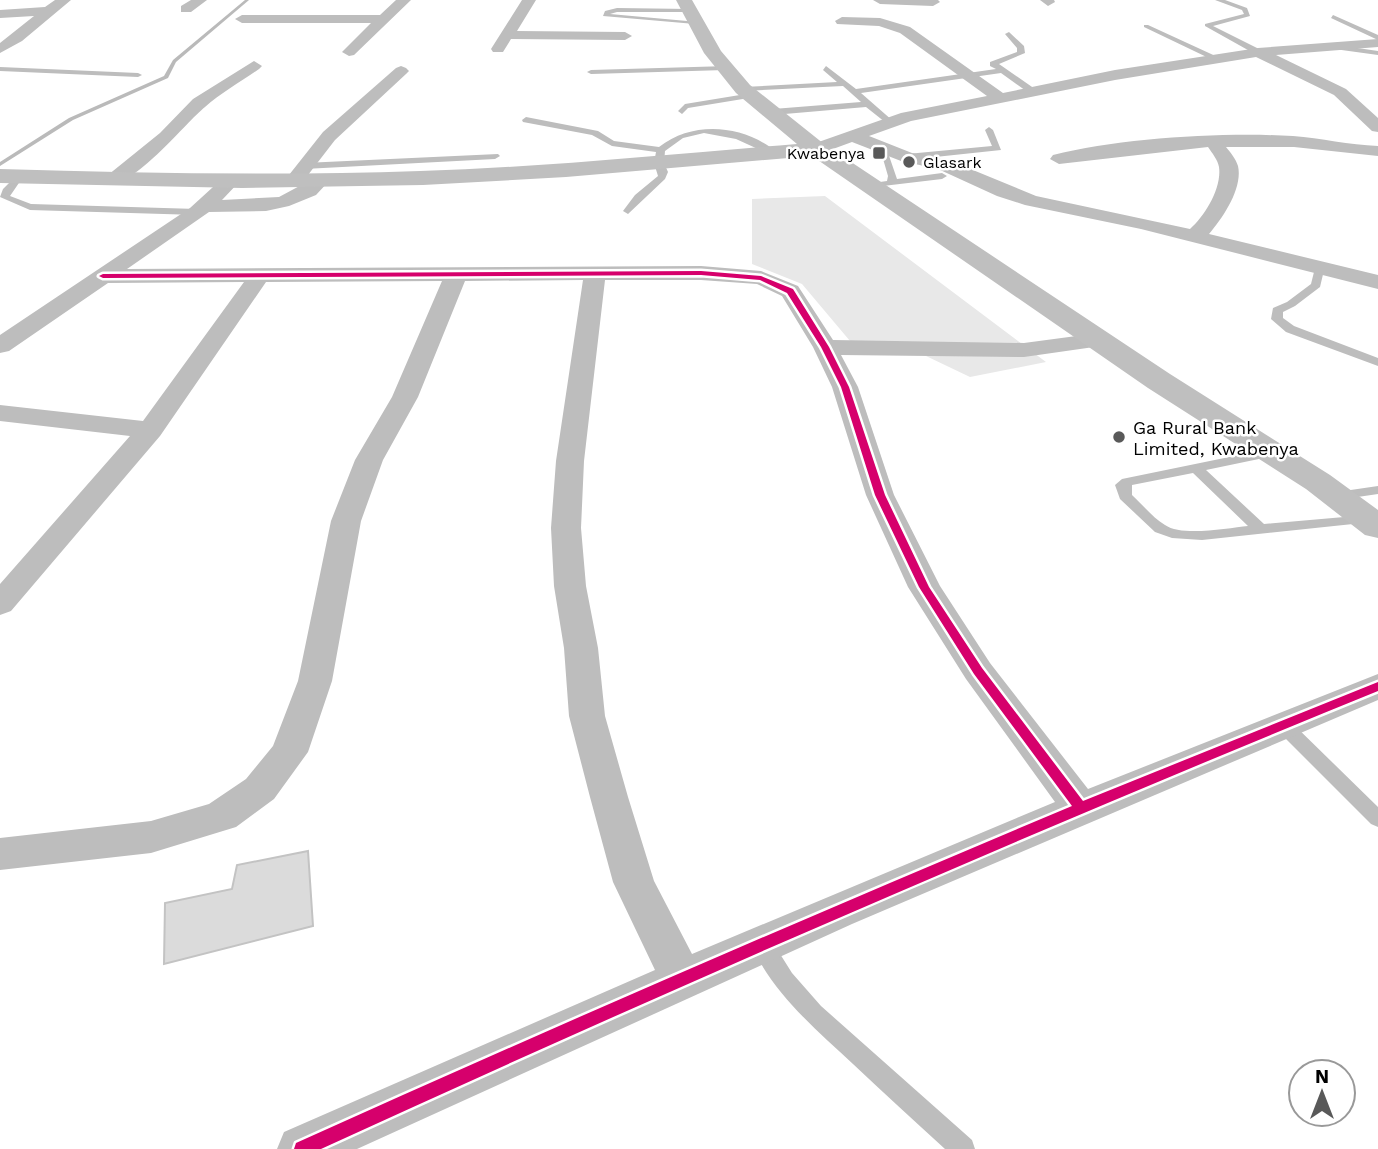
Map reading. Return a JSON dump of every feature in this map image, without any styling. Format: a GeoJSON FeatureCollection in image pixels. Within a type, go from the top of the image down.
{"type":"FeatureCollection","features":[{"type":"Feature","properties":{"kind":"main road"},"geometry":{"type":"LineString","coordinates":[[690,11],[725,68],[748,92],[816,149],[880,184],[1099,340],[1273,452],[1373,523]]}},
{"type":"Feature","properties":{"kind":"main road"},"geometry":{"type":"LineString","coordinates":[[5,185],[115,178],[231,181],[306,176],[483,176],[660,156],[816,149]]}},
{"type":"Feature","properties":{"kind":"street"},"geometry":{"type":"LineString","coordinates":[[0,49],[17,40],[45,11],[64,0]]}},
{"type":"Feature","properties":{"kind":"street"},"geometry":{"type":"LineString","coordinates":[[187,9],[200,0]]}},
{"type":"Feature","properties":{"kind":"street"},"geometry":{"type":"LineString","coordinates":[[349,52],[404,0]]}},
{"type":"Feature","properties":{"kind":"street"},"geometry":{"type":"LineString","coordinates":[[495,53],[529,0]]}},
{"type":"Feature","properties":{"kind":"street"},"geometry":{"type":"LineString","coordinates":[[880,0],[933,2]]}},
{"type":"Feature","properties":{"kind":"street"},"geometry":{"type":"LineString","coordinates":[[0,14],[45,11]]}},
{"type":"Feature","properties":{"kind":"street"},"geometry":{"type":"LineString","coordinates":[[242,19],[384,19]]}},
{"type":"Feature","properties":{"kind":"street"},"geometry":{"type":"LineString","coordinates":[[842,21],[894,25],[999,97]]}},
{"type":"Feature","properties":{"kind":"street"},"geometry":{"type":"LineString","coordinates":[[507,35],[625,36]]}},
{"type":"Feature","properties":{"kind":"street"},"geometry":{"type":"LineString","coordinates":[[816,149],[890,123],[999,97],[1258,52],[1378,41]]}},
{"type":"Feature","properties":{"kind":"street"},"geometry":{"type":"LineString","coordinates":[[1258,52],[1340,92],[1378,127]]}},
{"type":"Feature","properties":{"kind":"street"},"geometry":{"type":"LineString","coordinates":[[115,178],[166,137],[199,103],[254,66]]}},
{"type":"Feature","properties":{"kind":"street"},"geometry":{"type":"LineString","coordinates":[[200,209],[263,205],[310,193],[306,176],[329,136],[401,71]]}},
{"type":"Feature","properties":{"kind":"street"},"geometry":{"type":"LineString","coordinates":[[852,136],[906,157],[944,165],[1004,192],[1032,201],[1194,236],[1378,282]]}},
{"type":"Feature","properties":{"kind":"street"},"geometry":{"type":"LineString","coordinates":[[1194,236],[1209,225],[1228,182],[1229,166],[1212,141]]}},
{"type":"Feature","properties":{"kind":"street"},"geometry":{"type":"LineString","coordinates":[[1059,159],[1156,144],[1212,141],[1285,141],[1378,151]]}},
{"type":"Feature","properties":{"kind":"street"},"geometry":{"type":"LineString","coordinates":[[0,346],[200,209],[231,181]]}},
{"type":"Feature","properties":{"kind":"street"},"geometry":{"type":"LineString","coordinates":[[103,276],[701,273],[761,278],[790,291],[825,346],[845,387],[880,495],[924,587],[978,671],[1081,808]]}},
{"type":"Feature","properties":{"kind":"street"},"geometry":{"type":"LineString","coordinates":[[0,604],[150,430],[260,275]]}},
{"type":"Feature","properties":{"kind":"street"},"geometry":{"type":"LineString","coordinates":[[0,854],[151,836],[222,816],[260,789],[289,752],[315,681],[346,521],[369,460],[405,397],[456,275]]}},
{"type":"Feature","properties":{"kind":"street"},"geometry":{"type":"LineString","coordinates":[[595,275],[570,461],[566,528],[570,586],[581,648],[587,716],[609,797],[634,882],[682,979]]}},
{"type":"Feature","properties":{"kind":"street"},"geometry":{"type":"LineString","coordinates":[[825,346],[1024,350],[1099,340]]}},
{"type":"Feature","properties":{"kind":"street"},"geometry":{"type":"LineString","coordinates":[[0,413],[150,430]]}},
{"type":"Feature","properties":{"kind":"street"},"geometry":{"type":"LineString","coordinates":[[302,1149],[682,979],[1081,808],[1378,686]]}},
{"type":"Feature","properties":{"kind":"lane"},"geometry":{"type":"LineString","coordinates":[[1217,0],[1245,9],[1248,15],[1207,25],[1258,52]]}},
{"type":"Feature","properties":{"kind":"lane"},"geometry":{"type":"LineString","coordinates":[[610,10],[690,11],[650,20],[606,16],[610,10]]}},
{"type":"Feature","properties":{"kind":"lane"},"geometry":{"type":"LineString","coordinates":[[649,10],[650,20]]}},
{"type":"Feature","properties":{"kind":"lane"},"geometry":{"type":"LineString","coordinates":[[1333,17],[1378,41]]}},
{"type":"Feature","properties":{"kind":"lane"},"geometry":{"type":"LineString","coordinates":[[1146,26],[1219,59]]}},
{"type":"Feature","properties":{"kind":"lane"},"geometry":{"type":"LineString","coordinates":[[1009,34],[1021,48],[1021,53],[993,64],[1032,91]]}},
{"type":"Feature","properties":{"kind":"lane"},"geometry":{"type":"LineString","coordinates":[[1328,46],[1378,53]]}},
{"type":"Feature","properties":{"kind":"lane"},"geometry":{"type":"LineString","coordinates":[[591,72],[725,68]]}},
{"type":"Feature","properties":{"kind":"lane"},"geometry":{"type":"LineString","coordinates":[[826,68],[890,123]]}},
{"type":"Feature","properties":{"kind":"lane"},"geometry":{"type":"LineString","coordinates":[[0,69],[138,75]]}},
{"type":"Feature","properties":{"kind":"lane"},"geometry":{"type":"LineString","coordinates":[[854,92],[1001,71]]}},
{"type":"Feature","properties":{"kind":"lane"},"geometry":{"type":"LineString","coordinates":[[682,111],[685,106],[698,102],[748,92],[844,84]]}},
{"type":"Feature","properties":{"kind":"lane"},"geometry":{"type":"LineString","coordinates":[[773,112],[868,104]]}},
{"type":"Feature","properties":{"kind":"lane"},"geometry":{"type":"LineString","coordinates":[[526,120],[596,133],[612,143],[660,156],[662,177],[638,197],[628,211]]}},
{"type":"Feature","properties":{"kind":"lane"},"geometry":{"type":"LineString","coordinates":[[906,157],[998,148],[989,130]]}},
{"type":"Feature","properties":{"kind":"lane"},"geometry":{"type":"LineString","coordinates":[[880,184],[893,176],[882,147]]}},
{"type":"Feature","properties":{"kind":"lane"},"geometry":{"type":"LineString","coordinates":[[306,176],[495,156]]}},
{"type":"Feature","properties":{"kind":"lane"},"geometry":{"type":"LineString","coordinates":[[880,184],[942,176]]}},
{"type":"Feature","properties":{"kind":"lane"},"geometry":{"type":"LineString","coordinates":[[5,185],[17,202],[30,207],[200,209]]}},
{"type":"Feature","properties":{"kind":"lane"},"geometry":{"type":"LineString","coordinates":[[0,208],[17,202]]}},
{"type":"Feature","properties":{"kind":"lane"},"geometry":{"type":"LineString","coordinates":[[1320,266],[1317,285],[1291,304],[1277,310],[1277,319],[1290,330],[1378,362]]}},
{"type":"Feature","properties":{"kind":"lane"},"geometry":{"type":"LineString","coordinates":[[1273,452],[1127,482],[1122,485],[1121,490],[1166,532],[1202,535],[1373,523]]}},
{"type":"Feature","properties":{"kind":"lane"},"geometry":{"type":"LineString","coordinates":[[1196,468],[1260,529]]}},
{"type":"Feature","properties":{"kind":"lane"},"geometry":{"type":"LineString","coordinates":[[1337,496],[1378,490]]}},
{"type":"Feature","properties":{"kind":"lane"},"geometry":{"type":"LineString","coordinates":[[1282,724],[1378,819]]}},
{"type":"Feature","properties":{"kind":"lane"},"geometry":{"type":"LineString","coordinates":[[762,945],[784,979],[813,1013],[963,1149]]}},
{"type":"Feature","properties":{"kind":"shaded area"},"geometry":{"type":"Polygon","coordinates":[[[825,196],[1046,362],[970,377],[903,345],[850,341],[802,284],[752,264],[752,199],[825,196]]]}},
{"type":"Feature","properties":{"kind":"building"},"geometry":{"type":"Polygon","coordinates":[[[308,851],[313,926],[164,964],[165,903],[232,889],[237,865],[308,851]]]}},
{"type":"Feature","properties":{"kind":"waterway"},"geometry":{"type":"LineString","coordinates":[[0,164],[71,119],[166,77],[174,61],[247,0]]}},
{"type":"Feature","properties":{"kind":"cycle path"},"geometry":{"type":"LineString","coordinates":[[103,276],[701,273],[761,278],[790,291],[825,347],[845,387],[880,495],[924,587],[978,671],[1081,808]]}},
{"type":"Feature","properties":{"kind":"cycle path"},"geometry":{"type":"LineString","coordinates":[[302,1149],[837,911],[1378,686]]}},
{"type":"Feature","properties":{"kind":"place","name":"Kwabenya"},"geometry":{"type":"Point","coordinates":[879,153]}},
{"type":"Feature","properties":{"kind":"place","name":"Glasark"},"geometry":{"type":"Point","coordinates":[909,162]}},
{"type":"Feature","properties":{"kind":"place","name":"Ga Rural Bank Limited, Kwabenya"},"geometry":{"type":"Point","coordinates":[1119,437]}}]}
